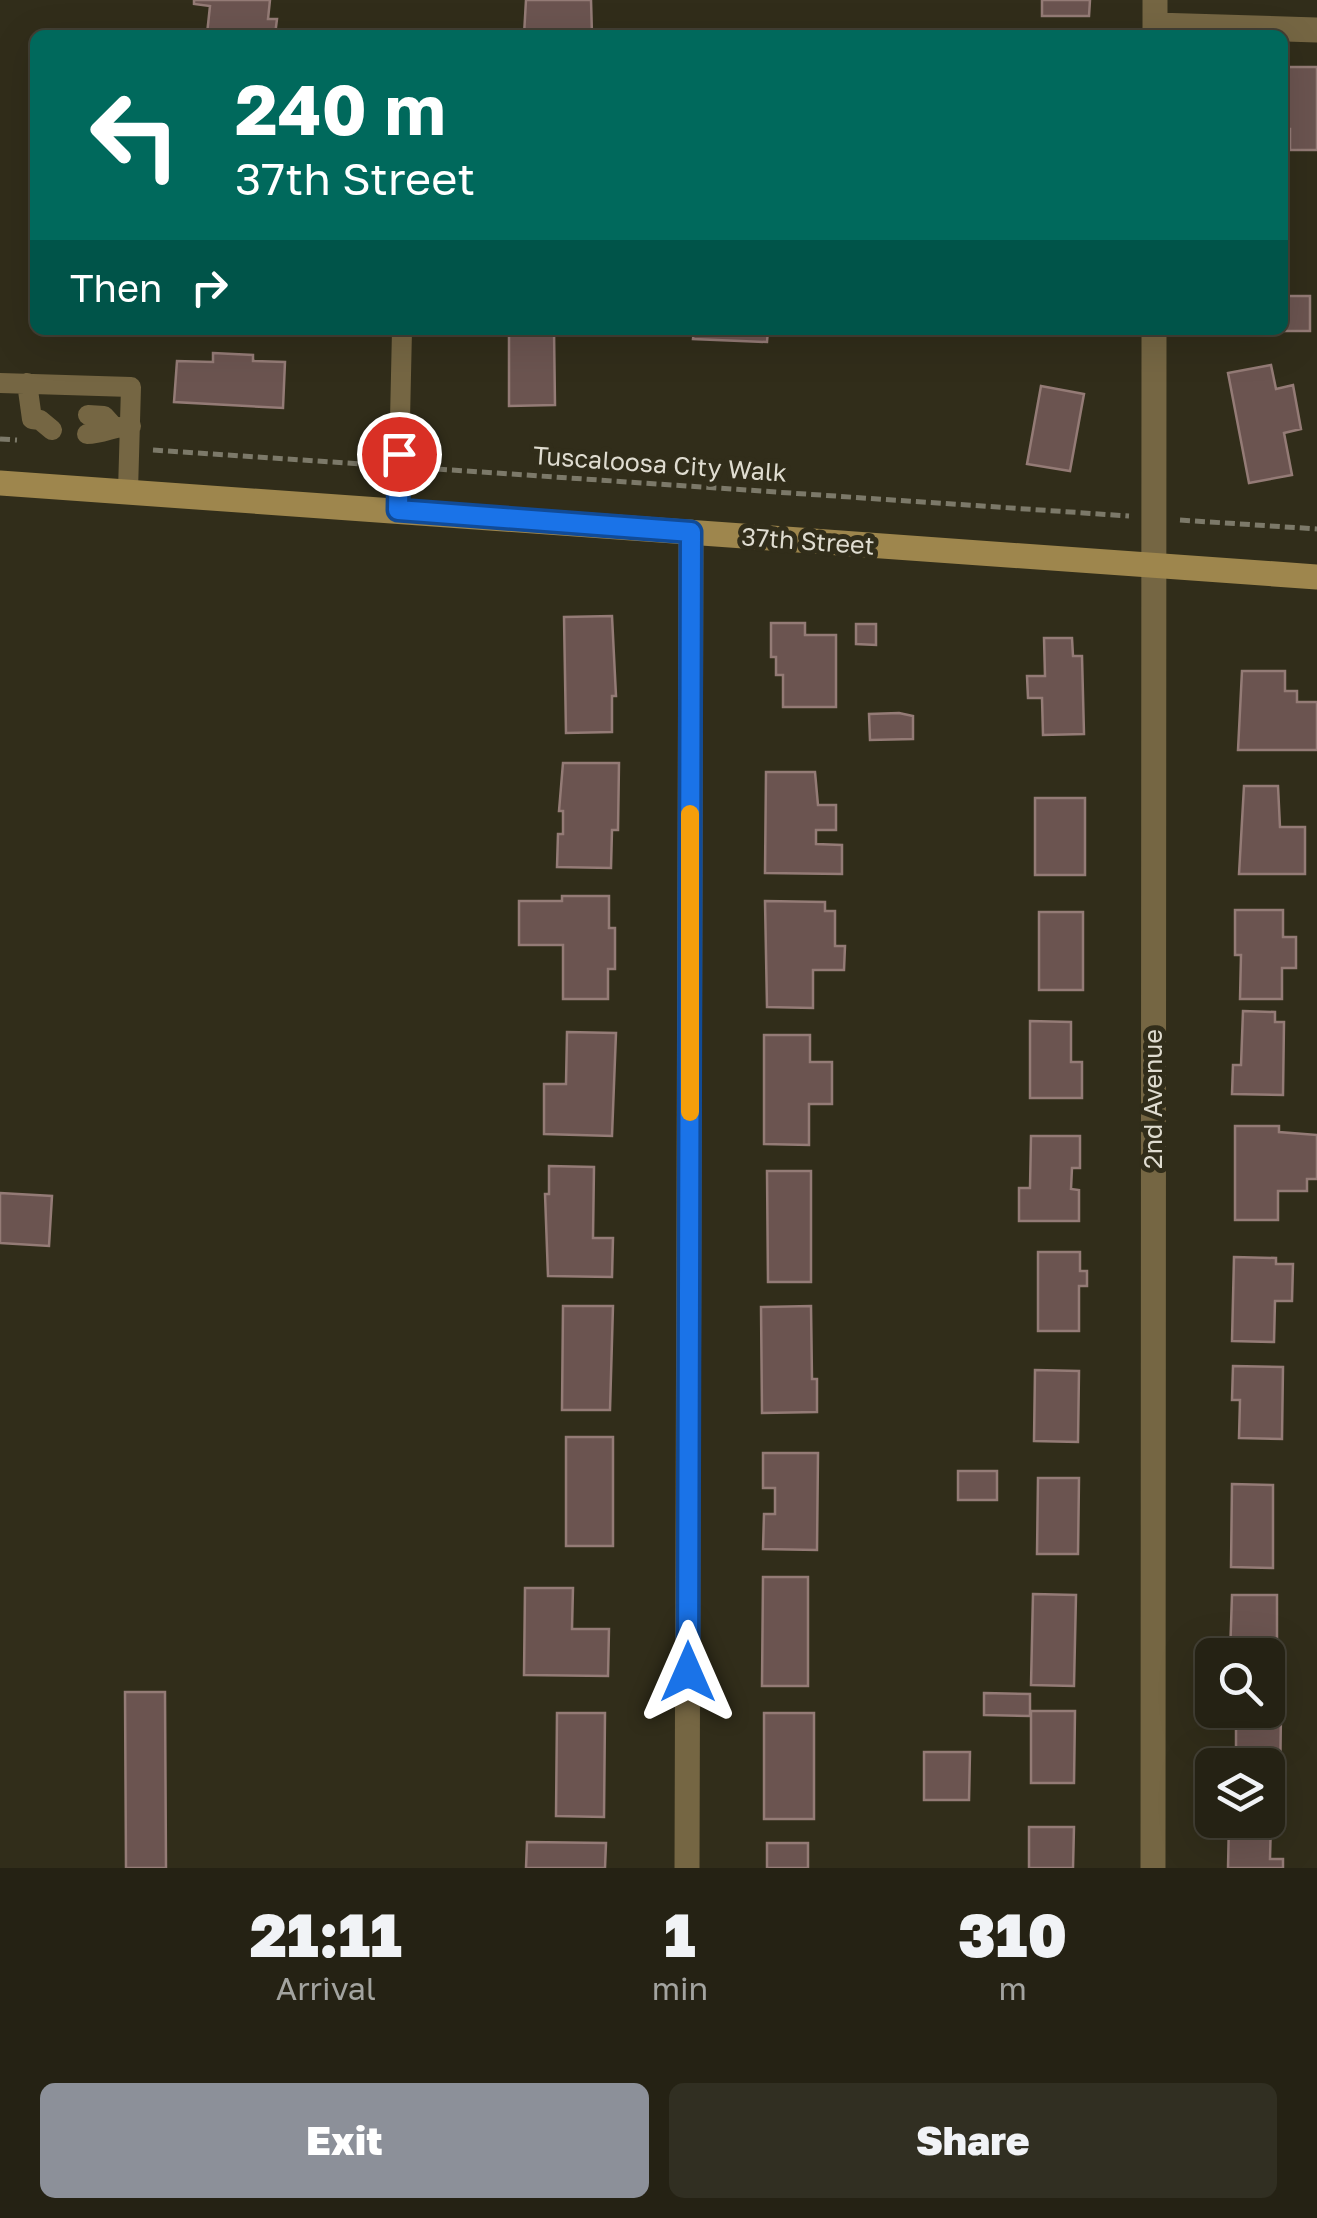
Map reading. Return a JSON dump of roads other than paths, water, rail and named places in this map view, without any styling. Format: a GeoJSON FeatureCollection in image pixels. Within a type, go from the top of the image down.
{"type":"FeatureCollection","features":[{"type":"Feature","properties":{"kind":"street"},"geometry":{"type":"LineString","coordinates":[[1155,20],[1317,30]]}},
{"type":"Feature","properties":{"kind":"street","name":"2nd Avenue"},"geometry":{"type":"LineString","coordinates":[[1153,1868],[1154,335]]}},
{"type":"Feature","properties":{"kind":"street","name":"37th Street"},"geometry":{"type":"LineString","coordinates":[[0,483],[1317,577]]}},
{"type":"Feature","properties":{"kind":"street"},"geometry":{"type":"LineString","coordinates":[[687,1868],[691,532]]}},
{"type":"Feature","properties":{"kind":"lane"},"geometry":{"type":"LineString","coordinates":[[398,510],[402,335]]}},
{"type":"Feature","properties":{"kind":"lane"},"geometry":{"type":"LineString","coordinates":[[0,382],[131,387],[122,426],[130,448],[128,492]]}},
{"type":"Feature","properties":{"kind":"lane"},"geometry":{"type":"LineString","coordinates":[[26,383],[32,418],[49,421]]}},
{"type":"Feature","properties":{"kind":"lane"},"geometry":{"type":"LineString","coordinates":[[88,424],[104,416],[122,426]]}}]}
